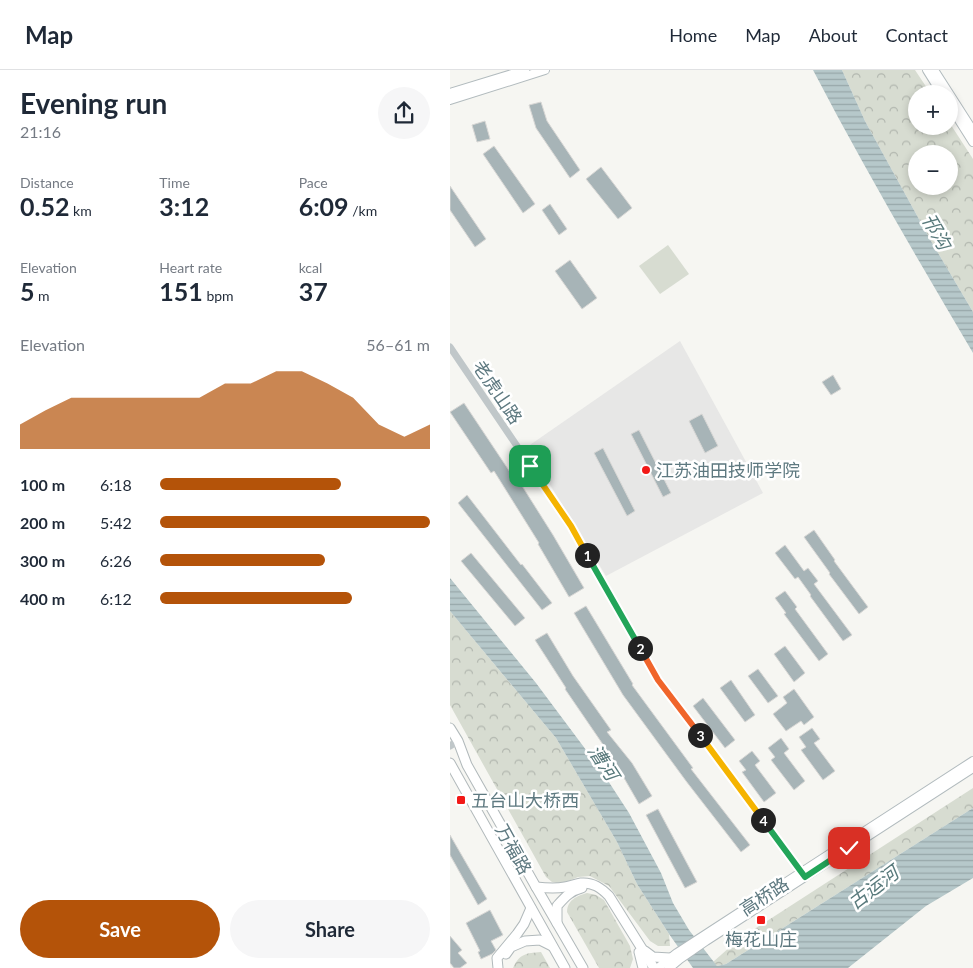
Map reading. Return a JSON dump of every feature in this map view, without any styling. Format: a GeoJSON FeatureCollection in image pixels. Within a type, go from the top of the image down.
{"type":"FeatureCollection","features":[{"type":"Feature","properties":{"kind":"main road"},"geometry":{"type":"LineString","coordinates":[[450,93],[525,70]]}},
{"type":"Feature","properties":{"kind":"main road"},"geometry":{"type":"LineString","coordinates":[[450,100],[545,70]]}},
{"type":"Feature","properties":{"kind":"main road"},"geometry":{"type":"LineString","coordinates":[[927,70],[936,85]]}},
{"type":"Feature","properties":{"kind":"main road"},"geometry":{"type":"LineString","coordinates":[[934,70],[973,131]]}},
{"type":"Feature","properties":{"kind":"main road"},"geometry":{"type":"LineString","coordinates":[[958,118],[973,142]]}},
{"type":"Feature","properties":{"kind":"main road","name":"万福路"},"geometry":{"type":"LineString","coordinates":[[450,728],[454,744],[583,968]]}},
{"type":"Feature","properties":{"kind":"main road","name":"高桥路"},"geometry":{"type":"LineString","coordinates":[[658,968],[705,939],[973,761]]}},
{"type":"Feature","properties":{"kind":"main road","name":"万福路"},"geometry":{"type":"LineString","coordinates":[[450,763],[565,968]]}},
{"type":"Feature","properties":{"kind":"main road","name":"高桥路"},"geometry":{"type":"LineString","coordinates":[[803,874],[973,768]]}},
{"type":"Feature","properties":{"kind":"main road"},"geometry":{"type":"LineString","coordinates":[[536,887],[557,888],[582,883],[600,888],[609,896],[650,968]]}},
{"type":"Feature","properties":{"kind":"main road"},"geometry":{"type":"LineString","coordinates":[[558,924],[557,906],[566,895],[574,890],[583,888],[590,888],[599,892],[606,899],[654,968]]}},
{"type":"Feature","properties":{"kind":"main road"},"geometry":{"type":"LineString","coordinates":[[498,968],[497,958],[518,934],[531,908]]}},
{"type":"Feature","properties":{"kind":"main road"},"geometry":{"type":"LineString","coordinates":[[503,968],[502,960],[511,947],[525,941],[540,940],[553,947]]}},
{"type":"Feature","properties":{"kind":"main road"},"geometry":{"type":"LineString","coordinates":[[641,950],[653,956],[676,957]]}},
{"type":"Feature","properties":{"kind":"main road"},"geometry":{"type":"LineString","coordinates":[[641,950],[644,968]]}},
{"type":"Feature","properties":{"kind":"main road","name":"高桥路"},"geometry":{"type":"LineString","coordinates":[[669,968],[676,957]]}},
{"type":"Feature","properties":{"kind":"street","name":"老虎山路"},"geometry":{"type":"LineString","coordinates":[[450,347],[571,526],[658,680],[803,874]]}},
{"type":"Feature","properties":{"kind":"shaded area","name":"江苏油田技师学院"},"geometry":{"type":"Polygon","coordinates":[[[680,341],[763,493],[606,576],[527,447],[680,341]]]}},
{"type":"Feature","properties":{"kind":"green space"},"geometry":{"type":"Polygon","coordinates":[[[842,70],[915,70],[925,85],[908,85],[908,135],[957,135],[973,159],[973,312],[931,241],[865,121],[842,70]]]}},
{"type":"Feature","properties":{"kind":"green space"},"geometry":{"type":"Polygon","coordinates":[[[668,245],[689,274],[660,294],[639,266],[668,245]]]}},
{"type":"Feature","properties":{"kind":"green space"},"geometry":{"type":"Polygon","coordinates":[[[450,611],[556,738],[617,842],[637,884],[669,934],[670,946],[658,946],[650,941],[609,886],[590,876],[578,877],[561,884],[552,882],[546,877],[450,705],[450,611]]]}},
{"type":"Feature","properties":{"kind":"green space"},"geometry":{"type":"Polygon","coordinates":[[[973,788],[973,808],[726,964],[717,966],[713,962],[739,939],[973,788]]]}},
{"type":"Feature","properties":{"kind":"green space"},"geometry":{"type":"Polygon","coordinates":[[[587,893],[596,895],[604,900],[630,946],[633,959],[630,968],[599,968],[567,912],[569,904],[576,897],[587,893]]]}},
{"type":"Feature","properties":{"kind":"green space"},"geometry":{"type":"Polygon","coordinates":[[[541,952],[550,968],[513,968],[524,955],[541,952]]]}},
{"type":"Feature","properties":{"kind":"water"},"geometry":{"type":"Polygon","coordinates":[[[813,70],[842,70],[865,121],[931,241],[973,312],[973,353],[911,248],[813,70]]]}},
{"type":"Feature","properties":{"kind":"water","name":"古运河"},"geometry":{"type":"Polygon","coordinates":[[[450,578],[536,683],[601,770],[629,813],[661,873],[673,903],[689,930],[717,966],[726,964],[973,808],[973,878],[926,906],[848,968],[693,968],[637,884],[617,842],[556,738],[450,611],[450,578]]]}},
{"type":"Feature","properties":{"kind":"building"},"geometry":{"type":"Polygon","coordinates":[[[541,102],[547,121],[580,170],[570,178],[536,128],[529,105],[541,102]]]}},
{"type":"Feature","properties":{"kind":"building"},"geometry":{"type":"Polygon","coordinates":[[[485,121],[490,139],[477,142],[472,125],[485,121]]]}},
{"type":"Feature","properties":{"kind":"building"},"geometry":{"type":"Polygon","coordinates":[[[494,146],[535,204],[523,213],[483,154],[494,146]]]}},
{"type":"Feature","properties":{"kind":"building"},"geometry":{"type":"Polygon","coordinates":[[[601,167],[632,208],[618,219],[586,179],[601,167]]]}},
{"type":"Feature","properties":{"kind":"building"},"geometry":{"type":"Polygon","coordinates":[[[450,186],[486,239],[475,247],[450,210],[450,186]]]}},
{"type":"Feature","properties":{"kind":"building"},"geometry":{"type":"Polygon","coordinates":[[[550,204],[567,229],[559,235],[542,210],[550,204]]]}},
{"type":"Feature","properties":{"kind":"building"},"geometry":{"type":"Polygon","coordinates":[[[570,260],[597,298],[582,309],[555,271],[570,260]]]}},
{"type":"Feature","properties":{"kind":"building"},"geometry":{"type":"Polygon","coordinates":[[[833,375],[841,389],[831,395],[822,382],[833,375]]]}},
{"type":"Feature","properties":{"kind":"building"},"geometry":{"type":"Polygon","coordinates":[[[464,403],[510,472],[512,470],[584,588],[569,597],[539,543],[494,471],[491,473],[450,412],[464,403]]]}},
{"type":"Feature","properties":{"kind":"building"},"geometry":{"type":"Polygon","coordinates":[[[702,414],[718,446],[705,453],[689,421],[702,414]]]}},
{"type":"Feature","properties":{"kind":"building"},"geometry":{"type":"Polygon","coordinates":[[[639,430],[671,493],[663,497],[631,434],[639,430]]]}},
{"type":"Feature","properties":{"kind":"building"},"geometry":{"type":"Polygon","coordinates":[[[603,448],[635,511],[627,516],[594,453],[603,448]]]}},
{"type":"Feature","properties":{"kind":"building"},"geometry":{"type":"Polygon","coordinates":[[[467,495],[552,603],[542,610],[458,503],[467,495]]]}},
{"type":"Feature","properties":{"kind":"building"},"geometry":{"type":"Polygon","coordinates":[[[814,530],[868,607],[859,614],[804,537],[814,530]]]}},
{"type":"Feature","properties":{"kind":"building"},"geometry":{"type":"Polygon","coordinates":[[[785,545],[804,571],[808,568],[818,581],[814,584],[852,635],[843,641],[798,577],[795,579],[775,553],[785,545]]]}},
{"type":"Feature","properties":{"kind":"building"},"geometry":{"type":"Polygon","coordinates":[[[471,553],[525,618],[515,626],[461,561],[471,553]]]}},
{"type":"Feature","properties":{"kind":"building"},"geometry":{"type":"Polygon","coordinates":[[[785,591],[797,607],[795,609],[828,654],[819,661],[784,614],[786,613],[775,598],[785,591]]]}},
{"type":"Feature","properties":{"kind":"building"},"geometry":{"type":"Polygon","coordinates":[[[586,606],[632,685],[693,768],[691,769],[750,845],[741,852],[623,695],[574,613],[586,606]]]}},
{"type":"Feature","properties":{"kind":"building"},"geometry":{"type":"Polygon","coordinates":[[[547,633],[573,676],[611,730],[607,732],[632,763],[652,796],[639,804],[620,771],[601,749],[604,746],[565,689],[535,640],[547,633]]]}},
{"type":"Feature","properties":{"kind":"building"},"geometry":{"type":"Polygon","coordinates":[[[785,646],[805,673],[794,682],[774,654],[785,646]]]}},
{"type":"Feature","properties":{"kind":"building"},"geometry":{"type":"Polygon","coordinates":[[[758,669],[778,696],[768,703],[748,676],[758,669]]]}},
{"type":"Feature","properties":{"kind":"building"},"geometry":{"type":"Polygon","coordinates":[[[731,680],[755,715],[745,722],[720,688],[731,680]]]}},
{"type":"Feature","properties":{"kind":"building"},"geometry":{"type":"Polygon","coordinates":[[[794,689],[814,717],[804,725],[801,721],[786,731],[773,714],[787,703],[783,697],[794,689]]]}},
{"type":"Feature","properties":{"kind":"building"},"geometry":{"type":"Polygon","coordinates":[[[703,698],[735,740],[725,748],[693,706],[703,698]]]}},
{"type":"Feature","properties":{"kind":"building"},"geometry":{"type":"Polygon","coordinates":[[[812,728],[820,739],[814,743],[835,771],[823,780],[801,750],[806,747],[799,737],[812,728]]]}},
{"type":"Feature","properties":{"kind":"building"},"geometry":{"type":"Polygon","coordinates":[[[781,738],[789,749],[784,753],[805,781],[794,790],[771,760],[775,757],[768,748],[781,738]]]}},
{"type":"Feature","properties":{"kind":"building"},"geometry":{"type":"Polygon","coordinates":[[[752,751],[760,761],[755,765],[776,793],[764,802],[742,772],[746,770],[739,761],[752,751]]]}},
{"type":"Feature","properties":{"kind":"building"},"geometry":{"type":"Polygon","coordinates":[[[658,809],[697,882],[685,888],[646,815],[658,809]]]}},
{"type":"Feature","properties":{"kind":"building"},"geometry":{"type":"Polygon","coordinates":[[[450,835],[487,899],[478,905],[450,855],[450,835]]]}},
{"type":"Feature","properties":{"kind":"building"},"geometry":{"type":"Polygon","coordinates":[[[490,910],[503,935],[491,941],[496,950],[481,959],[478,952],[480,951],[466,923],[490,910]]]}},
{"type":"Feature","properties":{"kind":"building"},"geometry":{"type":"Polygon","coordinates":[[[450,936],[462,950],[458,953],[467,963],[460,968],[454,968],[450,963],[450,936]]]}},
{"type":"Feature","properties":{"kind":"place","name":"江苏油田技师学院"},"geometry":{"type":"Point","coordinates":[646,470]}},
{"type":"Feature","properties":{"kind":"place","name":"五台山大桥西"},"geometry":{"type":"Point","coordinates":[461,800]}},
{"type":"Feature","properties":{"kind":"place","name":"梅花山庄"},"geometry":{"type":"Point","coordinates":[761,920]}},
{"type":"Feature","properties":{"kind":"route"},"geometry":{"type":"LineString","coordinates":[[530,466],[571,526],[658,680],[805,877],[849,848]]}},
{"type":"Feature","properties":{"kind":"water label","name":"邗沟"},"geometry":{"type":"Point","coordinates":[937,231]}},
{"type":"Feature","properties":{"kind":"water label","name":"漕河"},"geometry":{"type":"Point","coordinates":[604,762]}}]}
